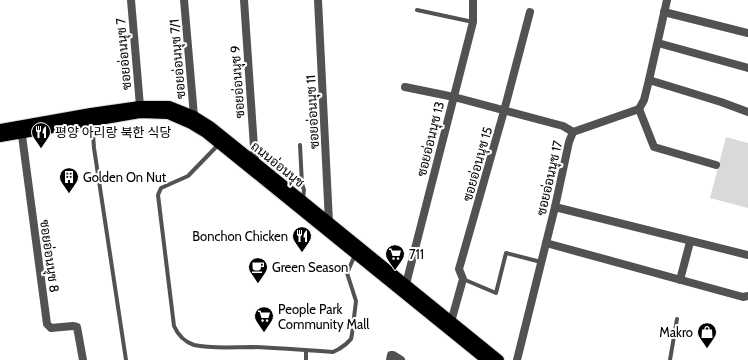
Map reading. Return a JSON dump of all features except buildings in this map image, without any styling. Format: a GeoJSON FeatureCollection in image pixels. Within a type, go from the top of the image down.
{"type":"FeatureCollection","features":[{"type":"Feature","properties":{"kind":"main road","name":"ถนนอ่อนนุช"},"geometry":{"type":"LineString","coordinates":[[0,137],[21,130],[92,117],[140,106],[169,106],[194,116],[210,126],[222,141],[357,250],[486,360]]}},
{"type":"Feature","properties":{"kind":"main road","name":"ถนนอ่อนนุช"},"geometry":{"type":"LineString","coordinates":[[92,117],[140,113],[168,114],[192,124],[222,141],[255,162],[329,222],[357,250],[406,284],[499,360]]}},
{"type":"Feature","properties":{"kind":"main road","name":"ถนนอ่อนนุช"},"geometry":{"type":"LineString","coordinates":[[0,129],[21,130]]}},
{"type":"Feature","properties":{"kind":"street","name":"ซอยอ่อนนุช 7"},"geometry":{"type":"LineString","coordinates":[[131,0],[140,106]]}},
{"type":"Feature","properties":{"kind":"street","name":"ซอยอ่อนนุช 7/1"},"geometry":{"type":"LineString","coordinates":[[184,0],[194,116]]}},
{"type":"Feature","properties":{"kind":"street","name":"ซอยอ่อนนุช 9"},"geometry":{"type":"LineString","coordinates":[[244,0],[255,162]]}},
{"type":"Feature","properties":{"kind":"street","name":"ซอยอ่อนนุช 11"},"geometry":{"type":"LineString","coordinates":[[318,0],[329,222]]}},
{"type":"Feature","properties":{"kind":"street","name":"ซอยอ่อนนุช 13"},"geometry":{"type":"LineString","coordinates":[[406,284],[473,22],[473,0]]}},
{"type":"Feature","properties":{"kind":"street"},"geometry":{"type":"LineString","coordinates":[[667,0],[650,80],[644,100],[639,109],[654,147],[716,165]]}},
{"type":"Feature","properties":{"kind":"street","name":"ซอยอ่อนนุช 15"},"geometry":{"type":"LineString","coordinates":[[451,322],[463,279],[459,269],[504,111],[530,12]]}},
{"type":"Feature","properties":{"kind":"street"},"geometry":{"type":"LineString","coordinates":[[664,12],[748,33]]}},
{"type":"Feature","properties":{"kind":"street"},"geometry":{"type":"LineString","coordinates":[[658,43],[748,68]]}},
{"type":"Feature","properties":{"kind":"street"},"geometry":{"type":"LineString","coordinates":[[650,80],[748,112]]}},
{"type":"Feature","properties":{"kind":"street"},"geometry":{"type":"LineString","coordinates":[[405,87],[454,97],[563,126],[573,132]]}},
{"type":"Feature","properties":{"kind":"street","name":"ซอยอ่อนนุช 17"},"geometry":{"type":"LineString","coordinates":[[517,360],[555,207],[569,142],[573,132],[639,109]]}},
{"type":"Feature","properties":{"kind":"street","name":"ซอยอ่อนนุช 8"},"geometry":{"type":"LineString","coordinates":[[21,130],[47,324],[51,328],[77,327],[84,360]]}},
{"type":"Feature","properties":{"kind":"street"},"geometry":{"type":"LineString","coordinates":[[555,207],[748,256]]}},
{"type":"Feature","properties":{"kind":"street"},"geometry":{"type":"LineString","coordinates":[[680,280],[690,242]]}},
{"type":"Feature","properties":{"kind":"street"},"geometry":{"type":"LineString","coordinates":[[546,243],[743,297],[748,296]]}},
{"type":"Feature","properties":{"kind":"street"},"geometry":{"type":"LineString","coordinates":[[390,360],[391,355],[400,360]]}},
{"type":"Feature","properties":{"kind":"lane"},"geometry":{"type":"LineString","coordinates":[[417,10],[473,22]]}},
{"type":"Feature","properties":{"kind":"lane"},"geometry":{"type":"LineString","coordinates":[[92,117],[94,148],[126,360]]}},
{"type":"Feature","properties":{"kind":"lane"},"geometry":{"type":"LineString","coordinates":[[222,141],[188,176],[161,188],[158,195],[174,326],[177,333],[183,339],[193,344],[333,352],[339,349],[351,339],[356,301],[348,273],[357,250]]}},
{"type":"Feature","properties":{"kind":"lane"},"geometry":{"type":"LineString","coordinates":[[300,145],[302,184],[304,190],[302,201]]}},
{"type":"Feature","properties":{"kind":"lane"},"geometry":{"type":"LineString","coordinates":[[463,279],[496,293],[506,253],[541,262]]}},
{"type":"Feature","properties":{"kind":"lane"},"geometry":{"type":"LineString","coordinates":[[670,360],[677,319]]}},
{"type":"Feature","properties":{"kind":"lane"},"geometry":{"type":"LineString","coordinates":[[306,350],[306,360]]}},
{"type":"Feature","properties":{"kind":"shaded area"},"geometry":{"type":"Polygon","coordinates":[[[726,137],[748,143],[748,208],[710,198],[726,137]]]}},
{"type":"Feature","properties":{"kind":"place","name":"평양 아리랑 북한 식당"},"geometry":{"type":"Point","coordinates":[41,149]}},
{"type":"Feature","properties":{"kind":"place","name":"Golden On Nut"},"geometry":{"type":"Point","coordinates":[69,194]}},
{"type":"Feature","properties":{"kind":"place","name":"Bonchon Chicken"},"geometry":{"type":"Point","coordinates":[302,253]}},
{"type":"Feature","properties":{"kind":"place","name":"711"},"geometry":{"type":"Point","coordinates":[395,271]}},
{"type":"Feature","properties":{"kind":"place","name":"Green Season"},"geometry":{"type":"Point","coordinates":[258,284]}},
{"type":"Feature","properties":{"kind":"place","name":"People Park Community Mall"},"geometry":{"type":"Point","coordinates":[264,333]}},
{"type":"Feature","properties":{"kind":"place","name":"Makro"},"geometry":{"type":"Point","coordinates":[707,349]}}]}
